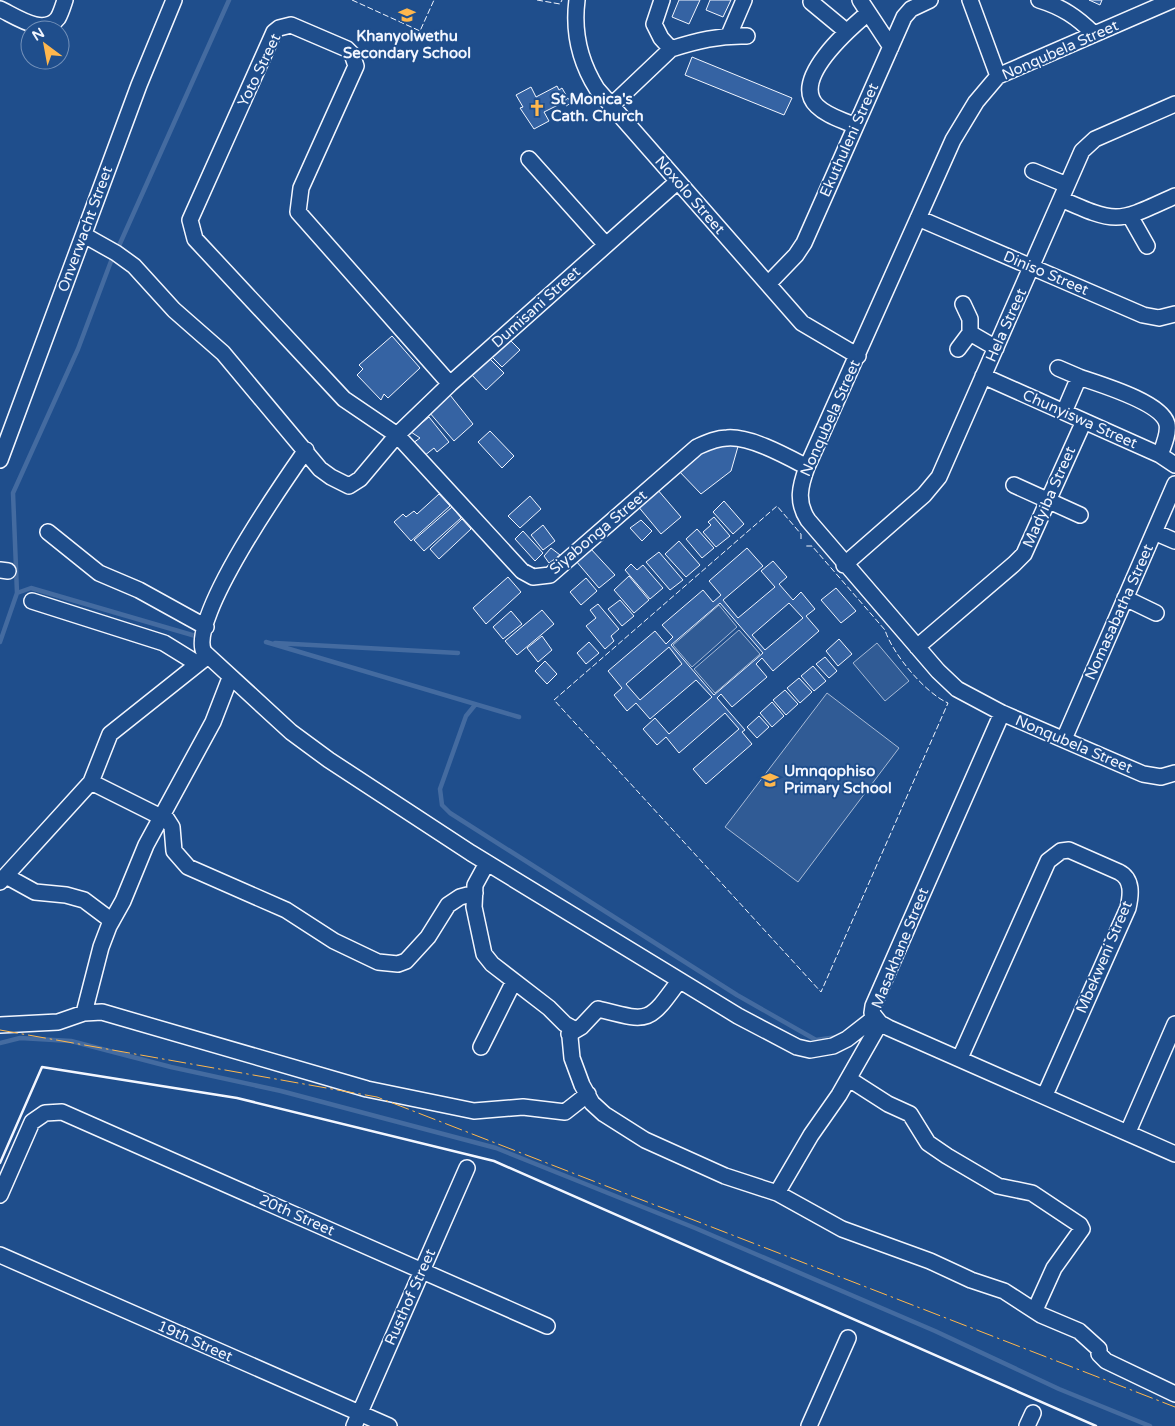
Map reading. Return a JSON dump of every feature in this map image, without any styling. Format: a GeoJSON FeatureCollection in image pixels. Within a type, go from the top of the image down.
{"type":"FeatureCollection","features":[{"type":"Feature","properties":{"kind":"street"},"geometry":{"type":"LineString","coordinates":[[0,9],[40,26],[48,25],[57,19],[66,0]]}},
{"type":"Feature","properties":{"kind":"street","name":"Onverwacht Street"},"geometry":{"type":"LineString","coordinates":[[0,460],[139,85],[174,0]]}},
{"type":"Feature","properties":{"kind":"street","name":"Noxolo Street"},"geometry":{"type":"LineString","coordinates":[[578,0],[576,16],[583,64],[597,89],[802,323],[858,356]]}},
{"type":"Feature","properties":{"kind":"street"},"geometry":{"type":"LineString","coordinates":[[662,0],[654,24],[661,38],[671,49]]}},
{"type":"Feature","properties":{"kind":"street"},"geometry":{"type":"LineString","coordinates":[[729,35],[744,0]]}},
{"type":"Feature","properties":{"kind":"street"},"geometry":{"type":"LineString","coordinates":[[860,0],[891,47]]}},
{"type":"Feature","properties":{"kind":"street","name":"Ekuthuleni Street"},"geometry":{"type":"LineString","coordinates":[[769,284],[796,255],[804,243],[904,17],[911,9],[930,0]]}},
{"type":"Feature","properties":{"kind":"street"},"geometry":{"type":"LineString","coordinates":[[970,0],[998,76]]}},
{"type":"Feature","properties":{"kind":"street"},"geometry":{"type":"LineString","coordinates":[[1038,0],[1062,8],[1077,17],[1094,34]]}},
{"type":"Feature","properties":{"kind":"street","name":"Nonqubela Street"},"geometry":{"type":"LineString","coordinates":[[1173,0],[998,76],[962,122],[807,467],[800,490],[802,509],[808,520],[844,564],[950,684],[1002,713],[1143,774],[1161,777],[1175,773]]}},
{"type":"Feature","properties":{"kind":"street"},"geometry":{"type":"LineString","coordinates":[[810,1],[846,31]]}},
{"type":"Feature","properties":{"kind":"street"},"geometry":{"type":"LineString","coordinates":[[855,126],[817,106],[810,93],[812,79],[823,59],[846,31],[868,13]]}},
{"type":"Feature","properties":{"kind":"street","name":"Yoto Street"},"geometry":{"type":"LineString","coordinates":[[397,434],[344,399],[195,239],[190,227],[190,220],[256,71],[274,32],[279,28],[291,25],[347,49],[352,54],[356,66],[301,188],[298,212],[450,384]]}},
{"type":"Feature","properties":{"kind":"street"},"geometry":{"type":"LineString","coordinates":[[612,106],[671,49],[729,35],[747,36]]}},
{"type":"Feature","properties":{"kind":"street","name":"Hela Street"},"geometry":{"type":"LineString","coordinates":[[844,564],[924,495],[939,477],[1082,151],[1089,144],[1175,104]]}},
{"type":"Feature","properties":{"kind":"street"},"geometry":{"type":"LineString","coordinates":[[529,159],[606,245]]}},
{"type":"Feature","properties":{"kind":"street"},"geometry":{"type":"LineString","coordinates":[[1033,171],[1107,218],[1130,216],[1175,196]]}},
{"type":"Feature","properties":{"kind":"street","name":"Dumisani Street"},"geometry":{"type":"LineString","coordinates":[[306,450],[320,469],[331,477],[349,486],[360,479],[397,434],[450,384],[677,182]]}},
{"type":"Feature","properties":{"kind":"street"},"geometry":{"type":"LineString","coordinates":[[1130,216],[1147,246]]}},
{"type":"Feature","properties":{"kind":"street","name":"Diniso Street"},"geometry":{"type":"LineString","coordinates":[[918,218],[1151,318],[1168,317],[1175,314]]}},
{"type":"Feature","properties":{"kind":"street"},"geometry":{"type":"LineString","coordinates":[[84,234],[116,253],[140,272],[174,310],[228,359],[306,450],[270,500],[245,541],[212,607],[202,647],[203,660]]}},
{"type":"Feature","properties":{"kind":"street"},"geometry":{"type":"LineString","coordinates":[[958,350],[970,333],[970,319],[963,304]]}},
{"type":"Feature","properties":{"kind":"street"},"geometry":{"type":"LineString","coordinates":[[970,333],[996,348]]}},
{"type":"Feature","properties":{"kind":"street"},"geometry":{"type":"LineString","coordinates":[[1058,368],[1127,393],[1170,419],[1160,455]]}},
{"type":"Feature","properties":{"kind":"street","name":"Chunyiswa Street"},"geometry":{"type":"LineString","coordinates":[[983,376],[1160,455],[1175,465]]}},
{"type":"Feature","properties":{"kind":"street"},"geometry":{"type":"LineString","coordinates":[[1064,412],[1079,377]]}},
{"type":"Feature","properties":{"kind":"street","name":"Madyiba Street"},"geometry":{"type":"LineString","coordinates":[[917,647],[1019,560],[1028,546],[1084,421]]}},
{"type":"Feature","properties":{"kind":"street","name":"Siyabonga Street"},"geometry":{"type":"LineString","coordinates":[[397,434],[522,571],[539,578],[554,572],[697,447],[720,439],[746,440],[807,467]]}},
{"type":"Feature","properties":{"kind":"street","name":"Nomasabatha Street"},"geometry":{"type":"LineString","coordinates":[[1064,739],[1175,484]]}},
{"type":"Feature","properties":{"kind":"street"},"geometry":{"type":"LineString","coordinates":[[1014,485],[1080,515]]}},
{"type":"Feature","properties":{"kind":"street"},"geometry":{"type":"LineString","coordinates":[[48,532],[99,573],[147,594],[206,627]]}},
{"type":"Feature","properties":{"kind":"street"},"geometry":{"type":"LineString","coordinates":[[1154,532],[1175,541]]}},
{"type":"Feature","properties":{"kind":"street"},"geometry":{"type":"LineString","coordinates":[[1125,598],[1156,613]]}},
{"type":"Feature","properties":{"kind":"street"},"geometry":{"type":"LineString","coordinates":[[32,601],[164,644],[203,660],[230,678],[291,732],[329,760],[487,863],[679,981],[738,1016],[797,1047],[810,1050],[833,1046],[877,1021]]}},
{"type":"Feature","properties":{"kind":"street"},"geometry":{"type":"LineString","coordinates":[[112,921],[84,900],[66,895],[35,892],[3,879],[91,782],[110,734],[203,660]]}},
{"type":"Feature","properties":{"kind":"street"},"geometry":{"type":"LineString","coordinates":[[84,1013],[101,947],[112,921],[162,815],[213,722],[230,678]]}},
{"type":"Feature","properties":{"kind":"street","name":"Masakhane Street"},"geometry":{"type":"LineString","coordinates":[[1002,713],[872,1006],[877,1021],[1175,1154]]}},
{"type":"Feature","properties":{"kind":"street"},"geometry":{"type":"LineString","coordinates":[[91,782],[162,815],[172,825],[174,851],[188,867],[286,910],[334,941],[378,962],[398,964],[406,961],[428,937],[448,905],[460,897],[475,893]]}},
{"type":"Feature","properties":{"kind":"street","name":"Mbekweni Street"},"geometry":{"type":"LineString","coordinates":[[960,1058],[1048,861],[1061,851],[1069,850],[1111,868],[1124,874],[1128,880],[1131,888],[1128,908],[1045,1095]]}},
{"type":"Feature","properties":{"kind":"street"},"geometry":{"type":"LineString","coordinates":[[487,863],[475,885],[476,923],[484,954],[492,964],[549,1008],[564,1024],[574,1029],[570,1033],[572,1058],[588,1094],[604,1114],[667,1152],[725,1176],[777,1193],[842,1229],[930,1261],[971,1280],[1004,1290],[1035,1310],[1079,1332],[1099,1349],[1099,1354],[1106,1361],[1175,1394]]}},
{"type":"Feature","properties":{"kind":"street"},"geometry":{"type":"LineString","coordinates":[[481,1047],[514,980]]}},
{"type":"Feature","properties":{"kind":"street"},"geometry":{"type":"LineString","coordinates":[[570,1033],[581,1027],[598,1009],[638,1020],[658,1011],[679,981]]}},
{"type":"Feature","properties":{"kind":"street"},"geometry":{"type":"LineString","coordinates":[[0,1025],[58,1022],[84,1013],[102,1012],[367,1090],[474,1111],[523,1108],[565,1112],[588,1094]]}},
{"type":"Feature","properties":{"kind":"street"},"geometry":{"type":"LineString","coordinates":[[777,1193],[811,1135],[849,1079],[877,1021]]}},
{"type":"Feature","properties":{"kind":"street"},"geometry":{"type":"LineString","coordinates":[[1128,1132],[1175,1024]]}},
{"type":"Feature","properties":{"kind":"street"},"geometry":{"type":"LineString","coordinates":[[849,1079],[888,1104],[910,1114],[928,1143],[947,1156],[998,1186],[1032,1194],[1080,1225],[1082,1229],[1080,1234],[1072,1240],[1054,1268],[1035,1310]]}},
{"type":"Feature","properties":{"kind":"street","name":"20th Street"},"geometry":{"type":"LineString","coordinates":[[0,1195],[32,1122],[44,1112],[62,1112],[547,1326]]}},
{"type":"Feature","properties":{"kind":"street","name":"Rusthof Street"},"geometry":{"type":"LineString","coordinates":[[356,1419],[467,1168]]}},
{"type":"Feature","properties":{"kind":"street","name":"19th Street"},"geometry":{"type":"LineString","coordinates":[[0,1255],[356,1419],[389,1426]]}},
{"type":"Feature","properties":{"kind":"street"},"geometry":{"type":"LineString","coordinates":[[809,1426],[848,1338]]}},
{"type":"Feature","properties":{"kind":"shaded area"},"geometry":{"type":"Polygon","coordinates":[[[719,605],[737,627],[692,667],[673,645],[719,605]]]}},
{"type":"Feature","properties":{"kind":"shaded area"},"geometry":{"type":"Polygon","coordinates":[[[739,630],[760,654],[715,693],[694,669],[739,630]]]}},
{"type":"Feature","properties":{"kind":"shaded area"},"geometry":{"type":"Polygon","coordinates":[[[877,643],[909,681],[885,701],[853,663],[877,643]]]}},
{"type":"Feature","properties":{"kind":"shaded area"},"geometry":{"type":"Polygon","coordinates":[[[827,693],[899,748],[798,882],[725,827],[827,693]]]}},
{"type":"Feature","properties":{"kind":"building"},"geometry":{"type":"Polygon","coordinates":[[[679,0],[700,0],[689,24],[672,17],[679,0]]]}},
{"type":"Feature","properties":{"kind":"building"},"geometry":{"type":"Polygon","coordinates":[[[710,0],[731,0],[723,17],[706,10],[710,0]]]}},
{"type":"Feature","properties":{"kind":"building"},"geometry":{"type":"Polygon","coordinates":[[[1089,0],[1102,0],[1100,5],[1089,0]]]}},
{"type":"Feature","properties":{"kind":"building"},"geometry":{"type":"Polygon","coordinates":[[[692,57],[792,98],[784,115],[685,75],[692,57]]]}},
{"type":"Feature","properties":{"kind":"building","name":"St Monica's Cath. Church"},"geometry":{"type":"Polygon","coordinates":[[[557,86],[559,90],[562,88],[566,95],[562,97],[564,101],[568,98],[571,103],[566,106],[564,102],[544,112],[549,121],[534,129],[520,108],[523,107],[516,95],[531,87],[536,97],[557,86]]]}},
{"type":"Feature","properties":{"kind":"building"},"geometry":{"type":"Polygon","coordinates":[[[392,336],[420,368],[388,398],[384,394],[381,400],[357,375],[363,369],[359,365],[392,336]]]}},
{"type":"Feature","properties":{"kind":"building"},"geometry":{"type":"Polygon","coordinates":[[[508,338],[520,350],[502,367],[490,355],[508,338]]]}},
{"type":"Feature","properties":{"kind":"building"},"geometry":{"type":"Polygon","coordinates":[[[488,357],[504,373],[486,390],[471,374],[488,357]]]}},
{"type":"Feature","properties":{"kind":"building"},"geometry":{"type":"Polygon","coordinates":[[[450,395],[473,424],[454,441],[429,412],[450,395]]]}},
{"type":"Feature","properties":{"kind":"building"},"geometry":{"type":"Polygon","coordinates":[[[429,417],[449,442],[437,452],[434,448],[424,456],[413,443],[420,438],[411,432],[429,417]]]}},
{"type":"Feature","properties":{"kind":"building"},"geometry":{"type":"Polygon","coordinates":[[[490,431],[514,456],[502,468],[478,442],[490,431]]]}},
{"type":"Feature","properties":{"kind":"building"},"geometry":{"type":"Polygon","coordinates":[[[739,443],[731,471],[701,494],[677,469],[699,449],[739,443]]]}},
{"type":"Feature","properties":{"kind":"building"},"geometry":{"type":"Polygon","coordinates":[[[657,489],[681,517],[661,534],[637,505],[657,489]]]}},
{"type":"Feature","properties":{"kind":"building"},"geometry":{"type":"Polygon","coordinates":[[[439,494],[450,506],[411,541],[394,522],[403,514],[406,517],[414,511],[417,514],[439,494]]]}},
{"type":"Feature","properties":{"kind":"building"},"geometry":{"type":"Polygon","coordinates":[[[530,496],[541,509],[520,528],[508,516],[530,496]]]}},
{"type":"Feature","properties":{"kind":"building"},"geometry":{"type":"Polygon","coordinates":[[[724,501],[744,524],[733,534],[713,512],[724,501]]]}},
{"type":"Feature","properties":{"kind":"building"},"geometry":{"type":"Polygon","coordinates":[[[452,507],[461,518],[424,551],[414,540],[452,507]]]}},
{"type":"Feature","properties":{"kind":"building"},"geometry":{"type":"Polygon","coordinates":[[[714,517],[730,536],[716,547],[703,532],[711,525],[708,522],[714,517]]]}},
{"type":"Feature","properties":{"kind":"building"},"geometry":{"type":"Polygon","coordinates":[[[462,519],[471,529],[439,559],[430,549],[462,519]]]}},
{"type":"Feature","properties":{"kind":"building"},"geometry":{"type":"Polygon","coordinates":[[[641,520],[652,531],[642,541],[630,528],[641,520]]]}},
{"type":"Feature","properties":{"kind":"building"},"geometry":{"type":"Polygon","coordinates":[[[543,525],[555,541],[543,550],[531,535],[543,525]]]}},
{"type":"Feature","properties":{"kind":"building"},"geometry":{"type":"Polygon","coordinates":[[[697,529],[714,548],[702,558],[686,539],[697,529]]]}},
{"type":"Feature","properties":{"kind":"building"},"geometry":{"type":"Polygon","coordinates":[[[523,531],[543,553],[535,561],[515,539],[523,531]]]}},
{"type":"Feature","properties":{"kind":"building"},"geometry":{"type":"Polygon","coordinates":[[[679,541],[700,565],[686,577],[665,554],[679,541]]]}},
{"type":"Feature","properties":{"kind":"building"},"geometry":{"type":"Polygon","coordinates":[[[551,548],[560,555],[549,563],[544,556],[551,548]]]}},
{"type":"Feature","properties":{"kind":"building"},"geometry":{"type":"Polygon","coordinates":[[[590,548],[615,575],[599,588],[576,561],[590,548]]]}},
{"type":"Feature","properties":{"kind":"building"},"geometry":{"type":"Polygon","coordinates":[[[747,548],[763,566],[723,600],[738,618],[775,587],[761,571],[773,561],[787,577],[779,584],[793,600],[801,592],[815,609],[806,616],[819,631],[773,671],[762,658],[756,664],[767,677],[732,707],[721,694],[717,698],[745,730],[742,732],[752,744],[706,784],[693,769],[739,729],[725,713],[679,753],[666,737],[657,745],[643,729],[655,718],[669,734],[712,697],[696,680],[650,719],[636,703],[627,711],[614,695],[622,688],[608,671],[655,631],[666,644],[673,637],[662,625],[703,590],[713,602],[721,595],[709,581],[747,548]],[[720,603],[671,645],[714,695],[763,653],[720,603]],[[789,603],[752,635],[765,650],[803,618],[789,603]],[[669,647],[626,684],[640,700],[682,664],[669,647]]]}},
{"type":"Feature","properties":{"kind":"building"},"geometry":{"type":"Polygon","coordinates":[[[659,552],[683,580],[670,590],[646,562],[659,552]]]}},
{"type":"Feature","properties":{"kind":"building"},"geometry":{"type":"Polygon","coordinates":[[[631,564],[637,570],[643,565],[663,588],[650,599],[625,570],[631,564]]]}},
{"type":"Feature","properties":{"kind":"building"},"geometry":{"type":"Polygon","coordinates":[[[629,576],[649,600],[634,613],[614,590],[629,576]]]}},
{"type":"Feature","properties":{"kind":"building"},"geometry":{"type":"Polygon","coordinates":[[[508,577],[521,592],[486,624],[473,608],[508,577]]]}},
{"type":"Feature","properties":{"kind":"building"},"geometry":{"type":"Polygon","coordinates":[[[586,578],[597,591],[581,605],[570,592],[586,578]]]}},
{"type":"Feature","properties":{"kind":"building"},"geometry":{"type":"Polygon","coordinates":[[[836,588],[856,611],[841,623],[821,600],[836,588]]]}},
{"type":"Feature","properties":{"kind":"building"},"geometry":{"type":"Polygon","coordinates":[[[620,600],[634,616],[622,626],[608,609],[620,600]]]}},
{"type":"Feature","properties":{"kind":"building"},"geometry":{"type":"Polygon","coordinates":[[[598,604],[619,629],[611,636],[614,641],[605,649],[586,626],[596,618],[590,610],[598,604]]]}},
{"type":"Feature","properties":{"kind":"building"},"geometry":{"type":"Polygon","coordinates":[[[542,610],[554,624],[517,655],[505,641],[542,610]]]}},
{"type":"Feature","properties":{"kind":"building"},"geometry":{"type":"Polygon","coordinates":[[[511,611],[522,624],[503,639],[493,627],[511,611]]]}},
{"type":"Feature","properties":{"kind":"building"},"geometry":{"type":"Polygon","coordinates":[[[542,636],[552,650],[538,662],[527,648],[542,636]]]}},
{"type":"Feature","properties":{"kind":"building"},"geometry":{"type":"Polygon","coordinates":[[[839,639],[852,654],[838,666],[826,651],[839,639]]]}},
{"type":"Feature","properties":{"kind":"building"},"geometry":{"type":"Polygon","coordinates":[[[589,642],[599,653],[586,664],[577,653],[589,642]]]}},
{"type":"Feature","properties":{"kind":"building"},"geometry":{"type":"Polygon","coordinates":[[[825,657],[837,671],[829,678],[816,664],[825,657]]]}},
{"type":"Feature","properties":{"kind":"building"},"geometry":{"type":"Polygon","coordinates":[[[545,661],[557,674],[547,684],[535,671],[545,661]]]}},
{"type":"Feature","properties":{"kind":"building"},"geometry":{"type":"Polygon","coordinates":[[[813,666],[826,681],[814,691],[801,676],[813,666]]]}},
{"type":"Feature","properties":{"kind":"building"},"geometry":{"type":"Polygon","coordinates":[[[799,678],[812,692],[800,703],[787,688],[799,678]]]}},
{"type":"Feature","properties":{"kind":"building"},"geometry":{"type":"Polygon","coordinates":[[[785,690],[798,704],[786,715],[773,700],[785,690]]]}},
{"type":"Feature","properties":{"kind":"building"},"geometry":{"type":"Polygon","coordinates":[[[772,702],[784,716],[772,727],[760,713],[772,702]]]}},
{"type":"Feature","properties":{"kind":"building"},"geometry":{"type":"Polygon","coordinates":[[[759,716],[769,727],[757,738],[747,727],[759,716]]]}},
{"type":"Feature","properties":{"kind":"waterway"},"geometry":{"type":"LineString","coordinates":[[118,248],[229,0]]}},
{"type":"Feature","properties":{"kind":"waterway"},"geometry":{"type":"LineString","coordinates":[[17,593],[13,493],[78,349],[113,256]]}},
{"type":"Feature","properties":{"kind":"waterway"},"geometry":{"type":"LineString","coordinates":[[0,642],[17,593],[31,588],[199,637]]}},
{"type":"Feature","properties":{"kind":"waterway"},"geometry":{"type":"LineString","coordinates":[[266,642],[519,717]]}},
{"type":"Feature","properties":{"kind":"waterway"},"geometry":{"type":"LineString","coordinates":[[275,643],[458,653]]}},
{"type":"Feature","properties":{"kind":"waterway"},"geometry":{"type":"LineString","coordinates":[[475,705],[466,716],[440,789],[442,805],[450,813],[737,995],[816,1040],[837,1037]]}},
{"type":"Feature","properties":{"kind":"waterway"},"geometry":{"type":"LineString","coordinates":[[0,1043],[20,1038],[71,1041],[171,1067],[281,1091],[496,1148],[695,1228],[935,1331],[1059,1389],[1150,1426]]}},
{"type":"Feature","properties":{"kind":"fence"},"geometry":{"type":"LineString","coordinates":[[352,0],[420,31],[434,0]]}},
{"type":"Feature","properties":{"kind":"fence"},"geometry":{"type":"LineString","coordinates":[[537,0],[560,4],[562,0]]}},
{"type":"Feature","properties":{"kind":"fence"},"geometry":{"type":"LineString","coordinates":[[801,539],[801,534],[777,506],[554,700],[821,992],[948,703],[929,691],[920,682],[902,661],[885,630],[812,546],[806,546]]}},
{"type":"Feature","properties":{"kind":"wall"},"geometry":{"type":"LineString","coordinates":[[0,1163],[42,1067],[237,1098],[494,1161],[1096,1426]]}},
{"type":"Feature","properties":{"kind":"power"},"geometry":{"type":"LineString","coordinates":[[0,1030],[377,1097],[1175,1407]]}},
{"type":"Feature","properties":{"kind":"place","name":"Khanyolwethu Secondary School"},"geometry":{"type":"Point","coordinates":[407,15]}},
{"type":"Feature","properties":{"kind":"place","name":"St Monica's Cath. Church"},"geometry":{"type":"Point","coordinates":[537,108]}},
{"type":"Feature","properties":{"kind":"place","name":"Umnqophiso Primary School"},"geometry":{"type":"Point","coordinates":[770,780]}}]}
